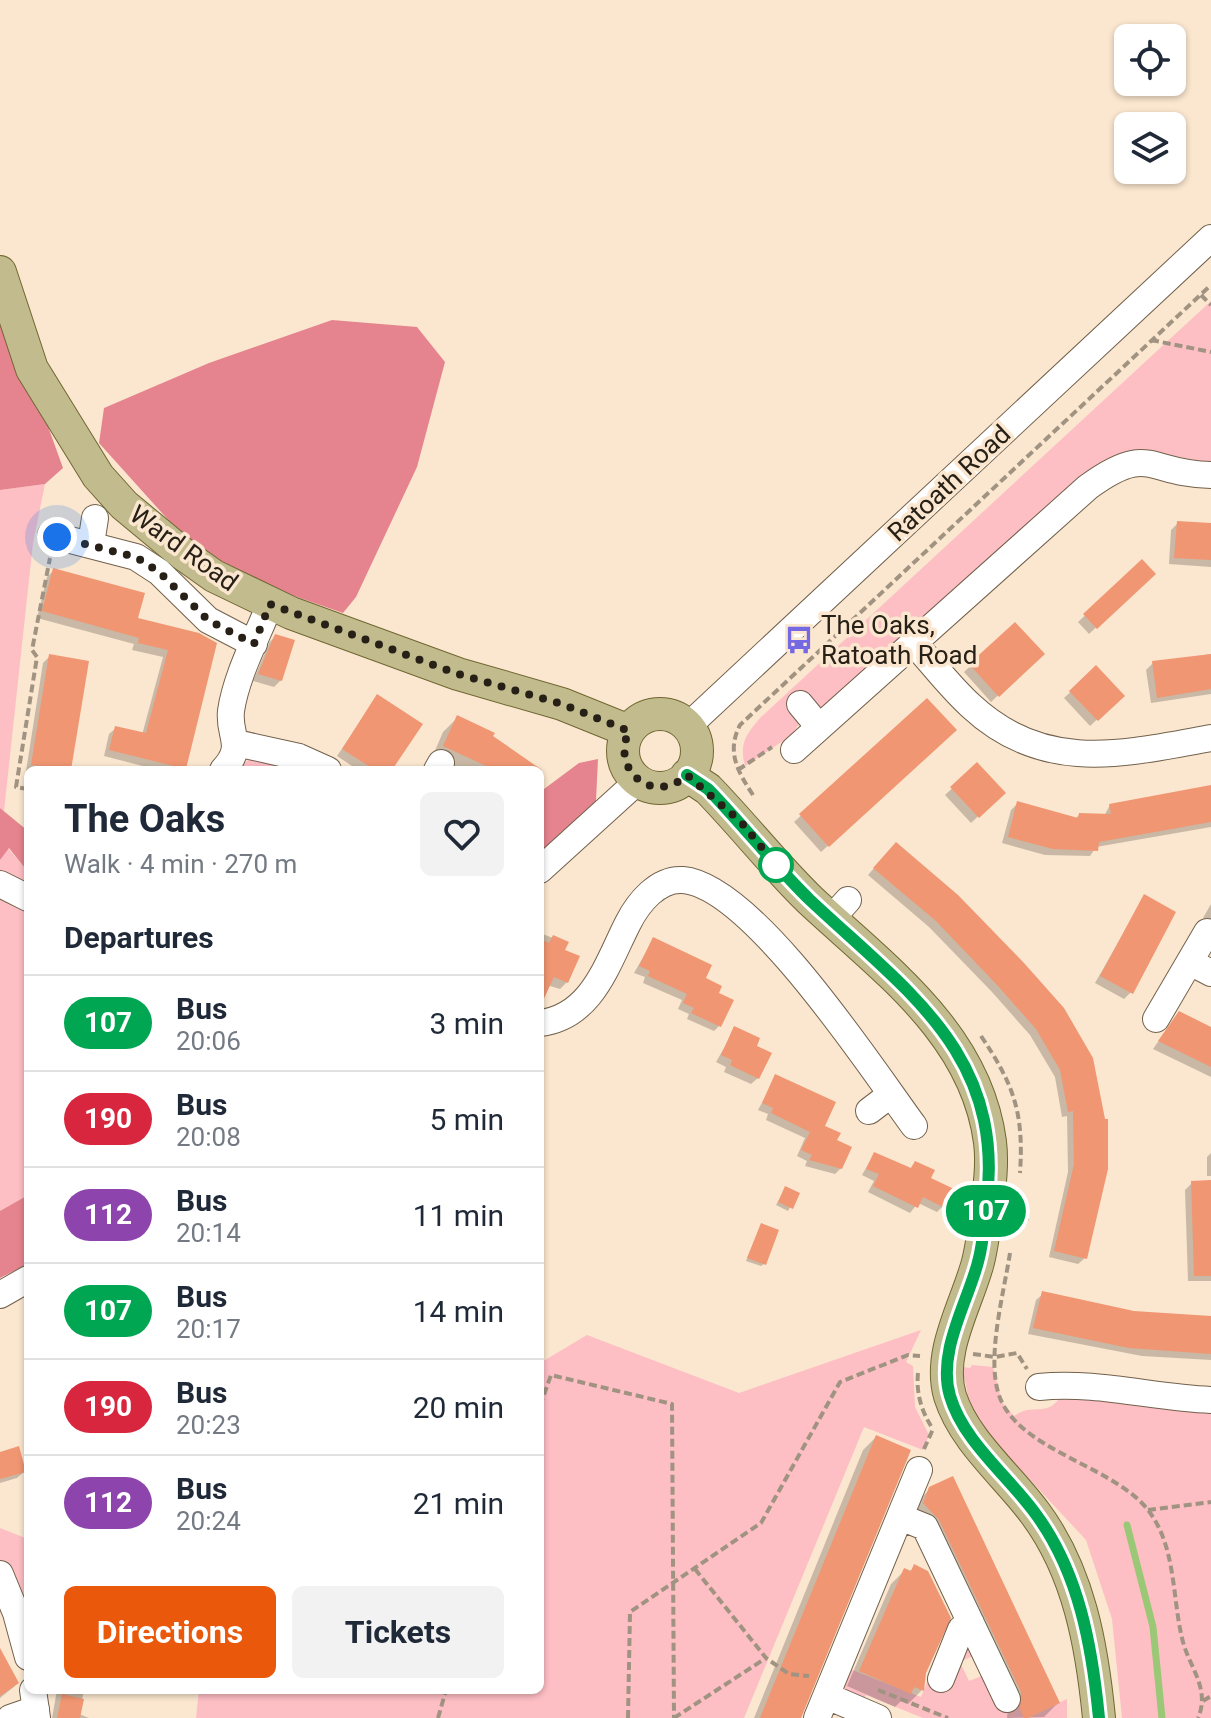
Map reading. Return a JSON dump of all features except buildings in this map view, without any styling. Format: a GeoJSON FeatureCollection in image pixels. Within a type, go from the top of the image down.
{"type":"FeatureCollection","features":[{"type":"Feature","properties":{"kind":"main road","name":"Ward Road"},"geometry":{"type":"LineString","coordinates":[[0,272],[32,369],[98,476],[124,505],[183,554],[214,576],[270,604],[444,669],[562,704],[629,731]]}},
{"type":"Feature","properties":{"kind":"main road"},"geometry":{"type":"LineString","coordinates":[[668,715],[687,727],[696,745],[693,766],[680,782],[659,788],[638,781],[625,764],[623,753],[629,731],[646,717],[668,715]]}},
{"type":"Feature","properties":{"kind":"main road"},"geometry":{"type":"LineString","coordinates":[[687,775],[741,822],[776,865],[839,910],[928,1010],[972,1078],[990,1142],[1000,1215],[978,1261],[950,1351],[947,1381],[950,1396],[975,1440],[1038,1516],[1067,1571],[1087,1628],[1099,1718]]}},
{"type":"Feature","properties":{"kind":"street","name":"Ratoath Road"},"geometry":{"type":"LineString","coordinates":[[687,727],[1206,252]]}},
{"type":"Feature","properties":{"kind":"street"},"geometry":{"type":"LineString","coordinates":[[794,750],[1088,487],[1118,466],[1137,461],[1211,475]]}},
{"type":"Feature","properties":{"kind":"street"},"geometry":{"type":"LineString","coordinates":[[91,544],[95,518]]}},
{"type":"Feature","properties":{"kind":"street"},"geometry":{"type":"LineString","coordinates":[[54,536],[136,557],[159,572],[208,620],[254,644]]}},
{"type":"Feature","properties":{"kind":"street"},"geometry":{"type":"LineString","coordinates":[[226,766],[233,757],[236,743],[232,707],[270,604]]}},
{"type":"Feature","properties":{"kind":"street"},"geometry":{"type":"LineString","coordinates":[[913,642],[972,707],[1009,733],[1039,748],[1094,756],[1211,738]]}},
{"type":"Feature","properties":{"kind":"street"},"geometry":{"type":"LineString","coordinates":[[800,704],[819,727]]}},
{"type":"Feature","properties":{"kind":"street"},"geometry":{"type":"LineString","coordinates":[[236,743],[299,757],[319,766]]}},
{"type":"Feature","properties":{"kind":"street"},"geometry":{"type":"LineString","coordinates":[[544,866],[638,781]]}},
{"type":"Feature","properties":{"kind":"street"},"geometry":{"type":"LineString","coordinates":[[544,1022],[555,1021],[579,1007],[597,987],[643,899],[661,885],[680,880],[701,884],[725,899],[812,985],[914,1126]]}},
{"type":"Feature","properties":{"kind":"street"},"geometry":{"type":"LineString","coordinates":[[0,884],[24,896]]}},
{"type":"Feature","properties":{"kind":"street"},"geometry":{"type":"LineString","coordinates":[[1156,1019],[1200,968],[1207,932]]}},
{"type":"Feature","properties":{"kind":"street"},"geometry":{"type":"LineString","coordinates":[[869,1111],[890,1095]]}},
{"type":"Feature","properties":{"kind":"street"},"geometry":{"type":"LineString","coordinates":[[0,1295],[24,1281]]}},
{"type":"Feature","properties":{"kind":"street"},"geometry":{"type":"LineString","coordinates":[[1039,1387],[1071,1384],[1117,1392],[1211,1400]]}},
{"type":"Feature","properties":{"kind":"street"},"geometry":{"type":"LineString","coordinates":[[878,1718],[826,1698],[919,1470]]}},
{"type":"Feature","properties":{"kind":"street"},"geometry":{"type":"LineString","coordinates":[[900,1517],[925,1527],[1007,1699]]}},
{"type":"Feature","properties":{"kind":"street"},"geometry":{"type":"LineString","coordinates":[[0,1574],[22,1611]]}},
{"type":"Feature","properties":{"kind":"street"},"geometry":{"type":"LineString","coordinates":[[941,1679],[961,1629],[971,1623]]}},
{"type":"Feature","properties":{"kind":"street"},"geometry":{"type":"LineString","coordinates":[[10,1718],[35,1706]]}},
{"type":"Feature","properties":{"kind":"path"},"geometry":{"type":"LineString","coordinates":[[754,798],[738,770],[732,747],[740,725],[1211,285]]}},
{"type":"Feature","properties":{"kind":"path"},"geometry":{"type":"LineString","coordinates":[[1201,295],[1211,305]]}},
{"type":"Feature","properties":{"kind":"path"},"geometry":{"type":"LineString","coordinates":[[1151,340],[1211,352]]}},
{"type":"Feature","properties":{"kind":"path"},"geometry":{"type":"LineString","coordinates":[[24,788],[16,787],[37,657],[32,650],[54,536]]}},
{"type":"Feature","properties":{"kind":"path"},"geometry":{"type":"LineString","coordinates":[[738,770],[782,741],[794,750]]}},
{"type":"Feature","properties":{"kind":"path"},"geometry":{"type":"LineString","coordinates":[[1039,1387],[1017,1353],[995,1357],[998,1393],[1017,1422],[1049,1446],[1088,1466],[1148,1510],[1166,1547],[1182,1640],[1203,1690],[1198,1718]]}},
{"type":"Feature","properties":{"kind":"path"},"geometry":{"type":"LineString","coordinates":[[628,1718],[630,1612],[761,1523],[840,1382],[908,1355],[920,1356]]}},
{"type":"Feature","properties":{"kind":"path"},"geometry":{"type":"LineString","coordinates":[[544,1395],[551,1375],[672,1404],[674,1718]]}},
{"type":"Feature","properties":{"kind":"path"},"geometry":{"type":"LineString","coordinates":[[1148,1510],[1211,1502]]}},
{"type":"Feature","properties":{"kind":"path"},"geometry":{"type":"LineString","coordinates":[[695,1569],[766,1658],[826,1698]]}},
{"type":"Feature","properties":{"kind":"path"},"geometry":{"type":"LineString","coordinates":[[674,1718],[766,1658]]}},
{"type":"Feature","properties":{"kind":"path"},"geometry":{"type":"LineString","coordinates":[[874,1688],[948,1718]]}},
{"type":"Feature","properties":{"kind":"path"},"geometry":{"type":"LineString","coordinates":[[438,1718],[445,1694]]}},
{"type":"Feature","properties":{"kind":"path"},"geometry":{"type":"LineString","coordinates":[[1203,1701],[1211,1696]]}},
{"type":"Feature","properties":{"kind":"shaded area"},"geometry":{"type":"Polygon","coordinates":[[[0,293],[63,468],[45,484],[0,490],[0,293]]]}},
{"type":"Feature","properties":{"kind":"shaded area"},"geometry":{"type":"Polygon","coordinates":[[[1211,301],[1211,463],[1148,451],[1124,452],[830,709],[816,707],[796,714],[799,724],[786,743],[783,741],[745,766],[745,740],[760,718],[1211,301]]]}},
{"type":"Feature","properties":{"kind":"shaded area"},"geometry":{"type":"Polygon","coordinates":[[[332,320],[417,327],[445,362],[417,467],[356,597],[343,613],[251,581],[180,533],[99,443],[104,408],[209,363],[332,320]]]}},
{"type":"Feature","properties":{"kind":"shaded area"},"geometry":{"type":"Polygon","coordinates":[[[45,484],[33,543],[4,811],[0,808],[0,490],[45,484]]]}},
{"type":"Feature","properties":{"kind":"shaded area"},"geometry":{"type":"Polygon","coordinates":[[[252,757],[274,762],[273,766],[240,766],[252,757]]]}},
{"type":"Feature","properties":{"kind":"shaded area"},"geometry":{"type":"Polygon","coordinates":[[[598,759],[596,801],[544,849],[544,789],[579,763],[598,759]]]}},
{"type":"Feature","properties":{"kind":"shaded area"},"geometry":{"type":"Polygon","coordinates":[[[0,808],[24,828],[24,867],[9,848],[0,860],[0,808]]]}},
{"type":"Feature","properties":{"kind":"shaded area"},"geometry":{"type":"Polygon","coordinates":[[[8,848],[24,867],[24,1197],[0,1211],[0,860],[8,848]]]}},
{"type":"Feature","properties":{"kind":"shaded area"},"geometry":{"type":"Polygon","coordinates":[[[24,1197],[24,1266],[0,1278],[0,1211],[24,1197]]]}},
{"type":"Feature","properties":{"kind":"shaded area"},"geometry":{"type":"Polygon","coordinates":[[[921,1330],[906,1362],[913,1366],[915,1407],[929,1435],[923,1450],[864,1427],[744,1718],[196,1718],[199,1694],[544,1694],[544,1361],[587,1335],[739,1393],[921,1330]]]}},
{"type":"Feature","properties":{"kind":"shaded area"},"geometry":{"type":"Polygon","coordinates":[[[972,1365],[993,1367],[1002,1402],[1014,1416],[1052,1406],[1064,1392],[1211,1409],[1211,1718],[1122,1718],[1112,1619],[1086,1540],[994,1441],[971,1410],[962,1367],[970,1368],[972,1365]]]}},
{"type":"Feature","properties":{"kind":"shaded area"},"geometry":{"type":"Polygon","coordinates":[[[0,1528],[24,1537],[24,1597],[18,1598],[0,1565],[0,1528]]]}},
{"type":"Feature","properties":{"kind":"shaded area"},"geometry":{"type":"Polygon","coordinates":[[[962,1639],[979,1653],[960,1662],[969,1681],[989,1673],[1020,1699],[1028,1717],[1067,1699],[1067,1718],[923,1718],[866,1695],[862,1703],[846,1696],[843,1686],[850,1669],[921,1697],[930,1675],[962,1639]]]}},
{"type":"Feature","properties":{"kind":"waterway"},"geometry":{"type":"LineString","coordinates":[[1127,1525],[1153,1627],[1162,1718]]}},
{"type":"Feature","properties":{"kind":"bus line","name":"107"},"geometry":{"type":"LineString","coordinates":[[687,775],[708,789],[808,898],[928,1010],[972,1078],[990,1142],[990,1178],[978,1261],[950,1351],[947,1381],[957,1413],[975,1440],[1038,1516],[1067,1571],[1087,1628],[1099,1718]]}},
{"type":"Feature","properties":{"kind":"place","name":"The Oaks, Ratoath Road"},"geometry":{"type":"Point","coordinates":[799,640]}},
{"type":"Feature","properties":{"kind":"route"},"geometry":{"type":"LineString","coordinates":[[57,537],[108,547],[136,557],[190,599],[208,620],[254,644],[270,604],[458,674],[562,704],[629,731],[623,753],[630,774],[648,786],[659,788],[670,787],[687,775],[708,789],[741,822],[776,865]]}}]}
